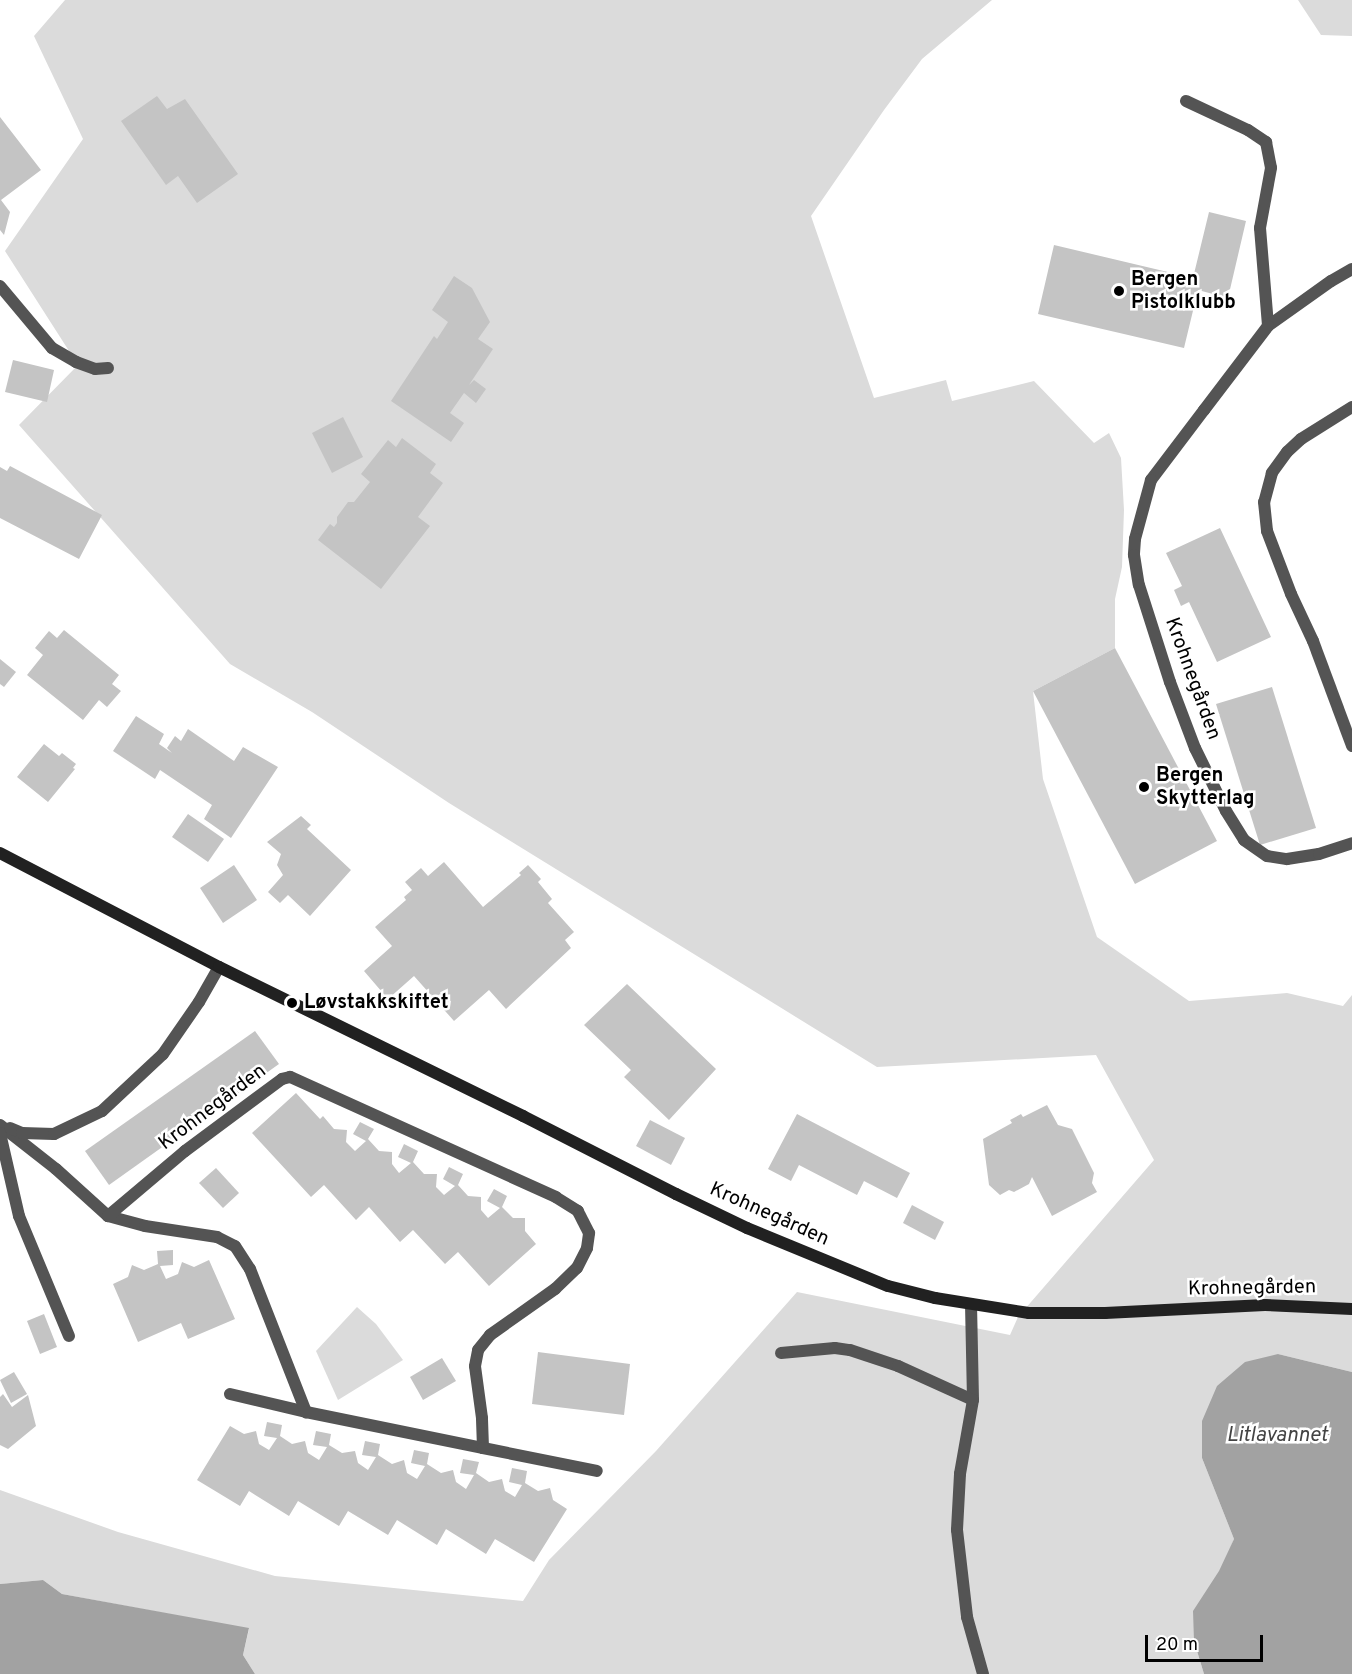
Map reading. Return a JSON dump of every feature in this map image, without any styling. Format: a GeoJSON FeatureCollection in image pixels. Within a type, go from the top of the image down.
{"type":"FeatureCollection","features":[{"type":"Feature","properties":{"kind":"main road","name":"Krohnegården"},"geometry":{"type":"LineString","coordinates":[[0,853],[219,967],[747,1228],[888,1286],[935,1298],[1029,1312],[1081,1313],[1265,1305],[1352,1309]]}},
{"type":"Feature","properties":{"kind":"street"},"geometry":{"type":"LineString","coordinates":[[1186,101],[1248,130],[1266,142],[1271,168],[1260,228],[1268,326]]}},
{"type":"Feature","properties":{"kind":"street","name":"Krohnegården"},"geometry":{"type":"LineString","coordinates":[[1352,269],[1331,281],[1268,326],[1151,480],[1135,539],[1134,555],[1138,585],[1170,682],[1195,748],[1226,811],[1244,840],[1267,856],[1287,859],[1319,854],[1352,843]]}},
{"type":"Feature","properties":{"kind":"street"},"geometry":{"type":"LineString","coordinates":[[0,286],[52,348],[76,362],[95,369],[108,368]]}},
{"type":"Feature","properties":{"kind":"street"},"geometry":{"type":"LineString","coordinates":[[1352,407],[1301,439],[1287,452],[1272,473],[1264,502],[1267,531],[1291,594],[1313,640],[1352,746]]}},
{"type":"Feature","properties":{"kind":"street"},"geometry":{"type":"LineString","coordinates":[[0,1125],[22,1133],[54,1134],[102,1111],[163,1054],[199,1002],[219,967]]}},
{"type":"Feature","properties":{"kind":"street","name":"Krohnegården"},"geometry":{"type":"LineString","coordinates":[[108,1216],[185,1151],[282,1079],[290,1077],[556,1197],[578,1211],[585,1221],[589,1233],[587,1248],[577,1268],[555,1289],[490,1335],[478,1350],[475,1366],[483,1448]]}},
{"type":"Feature","properties":{"kind":"street"},"geometry":{"type":"LineString","coordinates":[[0,1125],[56,1169],[108,1216],[145,1226],[217,1237],[235,1246],[250,1269],[306,1412]]}},
{"type":"Feature","properties":{"kind":"street"},"geometry":{"type":"LineString","coordinates":[[0,1133],[19,1216],[69,1336]]}},
{"type":"Feature","properties":{"kind":"street"},"geometry":{"type":"LineString","coordinates":[[971,1304],[973,1400],[959,1492],[958,1555],[967,1617],[983,1674]]}},
{"type":"Feature","properties":{"kind":"street"},"geometry":{"type":"LineString","coordinates":[[781,1353],[835,1348],[850,1350],[898,1366],[973,1400]]}},
{"type":"Feature","properties":{"kind":"street"},"geometry":{"type":"LineString","coordinates":[[230,1394],[306,1412],[597,1471]]}},
{"type":"Feature","properties":{"kind":"shaded area"},"geometry":{"type":"Polygon","coordinates":[[[65,0],[992,0],[922,59],[811,216],[874,398],[946,380],[952,401],[1034,381],[1094,443],[1109,433],[1121,458],[1124,510],[1122,567],[1115,599],[1115,648],[1033,691],[1043,779],[1097,937],[1189,1001],[1287,993],[1343,1006],[1352,995],[1352,1372],[1278,1354],[1202,1458],[1234,1539],[1194,1641],[1204,1674],[255,1674],[243,1655],[249,1629],[62,1594],[43,1580],[0,1584],[0,1490],[118,1532],[275,1576],[523,1601],[549,1560],[656,1451],[797,1292],[1010,1335],[1018,1317],[1154,1160],[1096,1055],[877,1067],[449,803],[312,712],[230,664],[19,425],[78,365],[5,251],[83,139],[34,36],[65,0]]]}},
{"type":"Feature","properties":{"kind":"shaded area"},"geometry":{"type":"Polygon","coordinates":[[[1298,0],[1352,0],[1352,36],[1321,35],[1298,0]]]}},
{"type":"Feature","properties":{"kind":"shaded area"},"geometry":{"type":"Polygon","coordinates":[[[357,1307],[376,1324],[403,1360],[338,1400],[316,1351],[357,1307]]]}},
{"type":"Feature","properties":{"kind":"water","name":"Litlavannet"},"geometry":{"type":"Polygon","coordinates":[[[1278,1354],[1352,1372],[1352,1674],[1204,1674],[1194,1641],[1193,1611],[1219,1571],[1234,1539],[1202,1458],[1202,1421],[1217,1386],[1245,1362],[1278,1354]]]}},
{"type":"Feature","properties":{"kind":"water"},"geometry":{"type":"Polygon","coordinates":[[[43,1580],[62,1594],[249,1628],[243,1655],[255,1674],[0,1674],[0,1584],[43,1580]]]}},
{"type":"Feature","properties":{"kind":"building"},"geometry":{"type":"Polygon","coordinates":[[[157,96],[167,109],[185,99],[238,174],[197,203],[178,176],[166,185],[121,121],[157,96]]]}},
{"type":"Feature","properties":{"kind":"building"},"geometry":{"type":"Polygon","coordinates":[[[0,117],[41,170],[1,200],[10,212],[4,235],[0,230],[0,117]]]}},
{"type":"Feature","properties":{"kind":"building"},"geometry":{"type":"Polygon","coordinates":[[[1209,212],[1246,221],[1228,298],[1198,290],[1184,348],[1038,314],[1054,245],[1193,278],[1209,212]]]}},
{"type":"Feature","properties":{"kind":"building"},"geometry":{"type":"Polygon","coordinates":[[[454,276],[472,288],[490,322],[478,339],[493,349],[469,385],[474,380],[486,389],[476,403],[464,393],[450,413],[464,423],[451,442],[391,401],[434,336],[437,339],[448,322],[432,310],[454,276]]]}},
{"type":"Feature","properties":{"kind":"building"},"geometry":{"type":"Polygon","coordinates":[[[13,360],[54,370],[47,402],[5,392],[13,360]]]}},
{"type":"Feature","properties":{"kind":"building"},"geometry":{"type":"Polygon","coordinates":[[[343,417],[363,457],[332,473],[312,433],[343,417]]]}},
{"type":"Feature","properties":{"kind":"building"},"geometry":{"type":"Polygon","coordinates":[[[402,438],[436,464],[430,473],[443,483],[418,517],[430,526],[381,589],[318,540],[330,524],[334,527],[337,517],[348,502],[354,502],[370,482],[361,474],[388,440],[396,447],[402,438]]]}},
{"type":"Feature","properties":{"kind":"building"},"geometry":{"type":"Polygon","coordinates":[[[10,466],[102,515],[79,559],[0,518],[0,467],[7,471],[10,466]]]}},
{"type":"Feature","properties":{"kind":"building"},"geometry":{"type":"Polygon","coordinates":[[[1220,528],[1271,637],[1217,662],[1189,602],[1181,606],[1174,590],[1182,586],[1166,553],[1220,528]]]}},
{"type":"Feature","properties":{"kind":"building"},"geometry":{"type":"Polygon","coordinates":[[[64,630],[119,675],[112,684],[121,691],[107,707],[99,700],[83,720],[27,675],[43,655],[35,648],[49,631],[57,638],[64,630]]]}},
{"type":"Feature","properties":{"kind":"building"},"geometry":{"type":"Polygon","coordinates":[[[1115,648],[1217,841],[1135,884],[1033,691],[1115,648]]]}},
{"type":"Feature","properties":{"kind":"building"},"geometry":{"type":"Polygon","coordinates":[[[0,659],[16,672],[4,687],[0,684],[0,659]]]}},
{"type":"Feature","properties":{"kind":"building"},"geometry":{"type":"Polygon","coordinates":[[[1272,687],[1316,828],[1260,845],[1216,704],[1272,687]]]}},
{"type":"Feature","properties":{"kind":"building"},"geometry":{"type":"Polygon","coordinates":[[[136,716],[164,734],[159,744],[172,753],[167,748],[175,736],[181,741],[188,729],[234,761],[243,747],[278,767],[231,838],[204,819],[212,805],[160,770],[155,779],[113,751],[136,716]]]}},
{"type":"Feature","properties":{"kind":"building"},"geometry":{"type":"Polygon","coordinates":[[[44,744],[59,756],[62,753],[76,764],[73,768],[75,769],[48,802],[17,777],[44,744]]]}},
{"type":"Feature","properties":{"kind":"building"},"geometry":{"type":"Polygon","coordinates":[[[188,814],[224,839],[208,862],[172,837],[188,814]]]}},
{"type":"Feature","properties":{"kind":"building"},"geometry":{"type":"Polygon","coordinates":[[[301,816],[311,825],[307,829],[351,870],[310,916],[288,895],[280,903],[268,892],[283,875],[277,865],[281,854],[267,842],[301,816]]]}},
{"type":"Feature","properties":{"kind":"building"},"geometry":{"type":"Polygon","coordinates":[[[444,862],[483,907],[521,875],[519,873],[528,865],[541,879],[538,882],[552,899],[548,903],[574,932],[565,940],[571,948],[506,1009],[489,990],[454,1021],[414,976],[388,999],[364,971],[392,946],[375,927],[406,900],[404,897],[412,890],[405,882],[421,868],[428,876],[444,862]]]}},
{"type":"Feature","properties":{"kind":"building"},"geometry":{"type":"Polygon","coordinates":[[[234,865],[257,900],[223,923],[200,888],[234,865]]]}},
{"type":"Feature","properties":{"kind":"building"},"geometry":{"type":"Polygon","coordinates":[[[627,984],[716,1069],[669,1120],[624,1077],[631,1070],[584,1025],[627,984]]]}},
{"type":"Feature","properties":{"kind":"building"},"geometry":{"type":"Polygon","coordinates":[[[255,1031],[279,1064],[109,1185],[85,1151],[255,1031]]]}},
{"type":"Feature","properties":{"kind":"building"},"geometry":{"type":"Polygon","coordinates":[[[296,1093],[320,1119],[323,1116],[334,1129],[347,1130],[346,1142],[355,1151],[366,1141],[353,1134],[360,1122],[374,1129],[368,1139],[379,1151],[392,1152],[392,1164],[399,1173],[411,1163],[398,1157],[404,1144],[418,1151],[413,1162],[424,1174],[437,1174],[436,1187],[444,1195],[455,1186],[443,1179],[449,1167],[463,1174],[458,1185],[468,1196],[481,1197],[481,1210],[488,1218],[500,1208],[487,1201],[494,1189],[507,1196],[502,1207],[513,1218],[525,1218],[525,1231],[536,1244],[489,1286],[458,1252],[445,1264],[413,1230],[400,1242],[369,1207],[356,1220],[324,1185],[311,1197],[252,1133],[296,1093]]]}},
{"type":"Feature","properties":{"kind":"building"},"geometry":{"type":"Polygon","coordinates":[[[1047,1105],[1058,1125],[1072,1129],[1094,1173],[1092,1183],[1097,1192],[1052,1216],[1032,1177],[1029,1184],[1014,1192],[1009,1190],[1000,1195],[989,1185],[983,1139],[1012,1123],[1010,1120],[1021,1114],[1023,1117],[1047,1105]]]}},
{"type":"Feature","properties":{"kind":"building"},"geometry":{"type":"Polygon","coordinates":[[[797,1114],[910,1173],[897,1198],[864,1181],[857,1195],[799,1165],[791,1181],[768,1169],[797,1114]]]}},
{"type":"Feature","properties":{"kind":"building"},"geometry":{"type":"Polygon","coordinates":[[[650,1120],[685,1138],[671,1165],[636,1146],[650,1120]]]}},
{"type":"Feature","properties":{"kind":"building"},"geometry":{"type":"Polygon","coordinates":[[[216,1168],[239,1193],[223,1208],[199,1183],[216,1168]]]}},
{"type":"Feature","properties":{"kind":"building"},"geometry":{"type":"Polygon","coordinates":[[[912,1205],[944,1222],[935,1240],[903,1223],[912,1205]]]}},
{"type":"Feature","properties":{"kind":"building"},"geometry":{"type":"Polygon","coordinates":[[[173,1250],[173,1265],[160,1266],[166,1279],[178,1274],[182,1262],[194,1267],[209,1260],[235,1319],[188,1339],[181,1323],[138,1342],[113,1284],[128,1277],[132,1265],[144,1270],[158,1264],[157,1251],[173,1250]]]}},
{"type":"Feature","properties":{"kind":"building"},"geometry":{"type":"Polygon","coordinates":[[[44,1314],[57,1347],[40,1354],[27,1321],[44,1314]]]}},
{"type":"Feature","properties":{"kind":"building"},"geometry":{"type":"Polygon","coordinates":[[[538,1352],[630,1364],[624,1415],[532,1404],[538,1352]]]}},
{"type":"Feature","properties":{"kind":"building"},"geometry":{"type":"Polygon","coordinates":[[[442,1358],[456,1381],[423,1400],[410,1377],[442,1358]]]}},
{"type":"Feature","properties":{"kind":"building"},"geometry":{"type":"Polygon","coordinates":[[[14,1372],[27,1394],[11,1403],[0,1380],[14,1372]]]}},
{"type":"Feature","properties":{"kind":"building"},"geometry":{"type":"Polygon","coordinates":[[[3,1394],[12,1407],[28,1395],[36,1426],[8,1449],[0,1445],[0,1397],[3,1394]]]}},
{"type":"Feature","properties":{"kind":"building"},"geometry":{"type":"Polygon","coordinates":[[[267,1422],[282,1425],[280,1436],[292,1444],[305,1441],[308,1453],[319,1460],[327,1447],[313,1445],[316,1431],[331,1434],[329,1445],[342,1453],[355,1451],[358,1463],[368,1470],[376,1457],[362,1455],[365,1441],[380,1444],[378,1455],[392,1464],[404,1460],[407,1473],[417,1479],[425,1466],[411,1463],[414,1450],[429,1453],[427,1464],[441,1473],[453,1470],[456,1482],[466,1489],[474,1475],[460,1473],[463,1459],[479,1462],[476,1473],[489,1482],[502,1479],[505,1491],[515,1497],[522,1485],[509,1482],[512,1468],[527,1471],[525,1483],[538,1491],[550,1488],[553,1500],[567,1509],[534,1562],[495,1539],[486,1554],[446,1529],[437,1545],[397,1520],[388,1535],[348,1511],[339,1526],[298,1501],[289,1516],[249,1491],[240,1506],[197,1480],[230,1426],[244,1434],[256,1431],[259,1444],[269,1450],[277,1438],[264,1436],[267,1422]]]}},
{"type":"Feature","properties":{"kind":"place","name":"Bergen Pistolklubb"},"geometry":{"type":"Point","coordinates":[1119,291]}},
{"type":"Feature","properties":{"kind":"place","name":"Bergen Skytterlag"},"geometry":{"type":"Point","coordinates":[1144,787]}},
{"type":"Feature","properties":{"kind":"place","name":"Løvstakkskiftet"},"geometry":{"type":"Point","coordinates":[292,1003]}}]}
